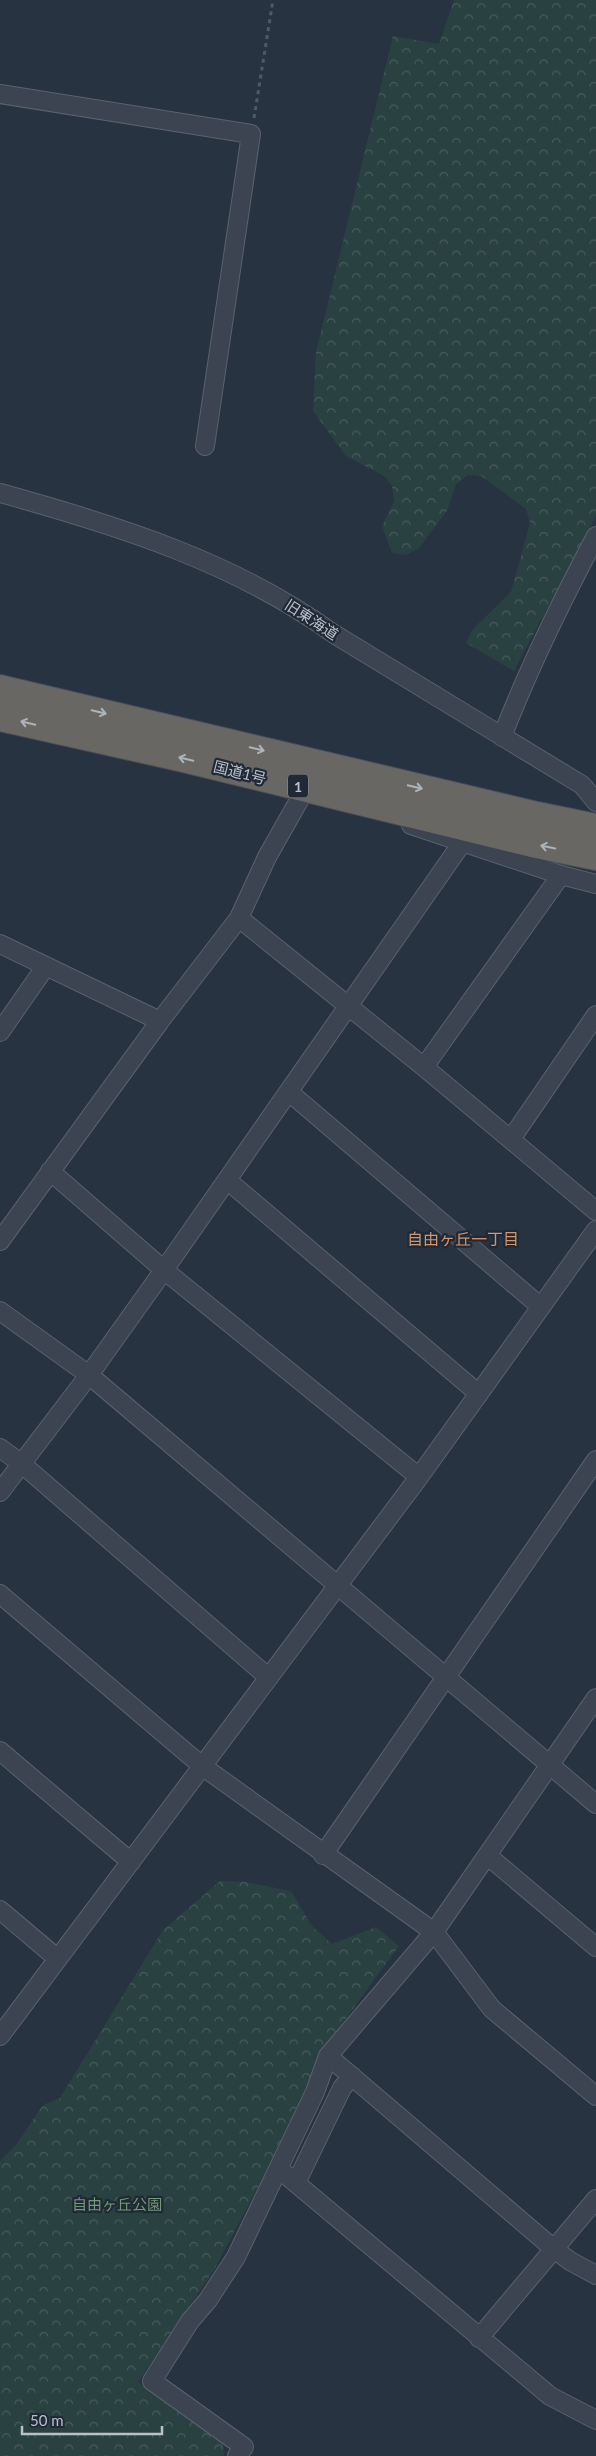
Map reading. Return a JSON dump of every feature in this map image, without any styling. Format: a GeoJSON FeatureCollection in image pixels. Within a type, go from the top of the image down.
{"type":"FeatureCollection","features":[{"type":"Feature","properties":{"kind":"highway","name":"国道1号"},"geometry":{"type":"LineString","coordinates":[[0,689],[596,828]]}},
{"type":"Feature","properties":{"kind":"highway","name":"国道1号"},"geometry":{"type":"LineString","coordinates":[[0,717],[306,788],[532,844],[596,856]]}},
{"type":"Feature","properties":{"kind":"street"},"geometry":{"type":"LineString","coordinates":[[0,94],[251,134],[205,446]]}},
{"type":"Feature","properties":{"kind":"street","name":"旧東海道"},"geometry":{"type":"LineString","coordinates":[[0,493],[93,519],[242,578],[304,612],[334,634],[582,785],[596,802]]}},
{"type":"Feature","properties":{"kind":"street"},"geometry":{"type":"LineString","coordinates":[[502,736],[528,670],[557,609],[596,536]]}},
{"type":"Feature","properties":{"kind":"street"},"geometry":{"type":"LineString","coordinates":[[0,1241],[160,1021],[239,918],[267,857],[306,788]]}},
{"type":"Feature","properties":{"kind":"street"},"geometry":{"type":"LineString","coordinates":[[351,800],[404,823],[462,843],[561,875],[596,884]]}},
{"type":"Feature","properties":{"kind":"street"},"geometry":{"type":"LineString","coordinates":[[0,1492],[89,1375],[164,1270],[462,843]]}},
{"type":"Feature","properties":{"kind":"street"},"geometry":{"type":"LineString","coordinates":[[424,1067],[561,875]]}},
{"type":"Feature","properties":{"kind":"street"},"geometry":{"type":"LineString","coordinates":[[239,918],[350,1006],[596,1211]]}},
{"type":"Feature","properties":{"kind":"street"},"geometry":{"type":"LineString","coordinates":[[0,944],[160,1021]]}},
{"type":"Feature","properties":{"kind":"street"},"geometry":{"type":"LineString","coordinates":[[0,1032],[46,966]]}},
{"type":"Feature","properties":{"kind":"street"},"geometry":{"type":"LineString","coordinates":[[511,1139],[596,1015]]}},
{"type":"Feature","properties":{"kind":"street"},"geometry":{"type":"LineString","coordinates":[[289,1092],[541,1307]]}},
{"type":"Feature","properties":{"kind":"street"},"geometry":{"type":"LineString","coordinates":[[50,1171],[164,1270],[419,1477]]}},
{"type":"Feature","properties":{"kind":"street"},"geometry":{"type":"LineString","coordinates":[[227,1180],[479,1394]]}},
{"type":"Feature","properties":{"kind":"street"},"geometry":{"type":"LineString","coordinates":[[0,2036],[419,1477],[596,1230]]}},
{"type":"Feature","properties":{"kind":"street"},"geometry":{"type":"LineString","coordinates":[[0,1311],[89,1375],[596,1804]]}},
{"type":"Feature","properties":{"kind":"street"},"geometry":{"type":"LineString","coordinates":[[0,1448],[22,1464],[268,1677]]}},
{"type":"Feature","properties":{"kind":"street"},"geometry":{"type":"LineString","coordinates":[[323,1854],[596,1460]]}},
{"type":"Feature","properties":{"kind":"street"},"geometry":{"type":"LineString","coordinates":[[0,1594],[202,1766],[434,1932],[492,2009],[596,2096]]}},
{"type":"Feature","properties":{"kind":"street"},"geometry":{"type":"LineString","coordinates":[[237,2456],[244,2447],[152,2381],[190,2321],[208,2300],[236,2257],[315,2092],[328,2056],[434,1932],[596,1698]]}},
{"type":"Feature","properties":{"kind":"street"},"geometry":{"type":"LineString","coordinates":[[0,1751],[131,1862]]}},
{"type":"Feature","properties":{"kind":"street"},"geometry":{"type":"LineString","coordinates":[[488,1856],[596,1947]]}},
{"type":"Feature","properties":{"kind":"street"},"geometry":{"type":"LineString","coordinates":[[0,1910],[58,1959]]}},
{"type":"Feature","properties":{"kind":"street"},"geometry":{"type":"LineString","coordinates":[[328,2056],[554,2249],[570,2261],[596,2275]]}},
{"type":"Feature","properties":{"kind":"street"},"geometry":{"type":"LineString","coordinates":[[296,2183],[342,2088],[352,2076]]}},
{"type":"Feature","properties":{"kind":"street"},"geometry":{"type":"LineString","coordinates":[[279,2169],[550,2396],[596,2420]]}},
{"type":"Feature","properties":{"kind":"street"},"geometry":{"type":"LineString","coordinates":[[480,2338],[596,2199]]}},
{"type":"Feature","properties":{"kind":"path"},"geometry":{"type":"LineString","coordinates":[[251,134],[273,0]]}},
{"type":"Feature","properties":{"kind":"green space"},"geometry":{"type":"Polygon","coordinates":[[[454,0],[596,0],[596,516],[514,671],[466,643],[472,630],[511,592],[530,523],[526,509],[481,476],[468,475],[456,484],[447,511],[419,548],[406,555],[392,553],[382,526],[394,501],[392,486],[384,476],[346,456],[313,411],[316,352],[393,36],[439,44],[454,0]]]}},
{"type":"Feature","properties":{"kind":"green space","name":"自由ヶ丘公園"},"geometry":{"type":"Polygon","coordinates":[[[220,1881],[245,1882],[291,1891],[312,1926],[332,1944],[376,1927],[399,1946],[322,2051],[312,2085],[214,2270],[138,2382],[223,2442],[224,2456],[0,2456],[0,2161],[16,2145],[43,2105],[60,2098],[163,1930],[220,1881]]]}},
{"type":"Feature","properties":{"kind":"district","name":"自由ヶ丘一丁目"},"geometry":{"type":"Point","coordinates":[463,1238]}}]}
